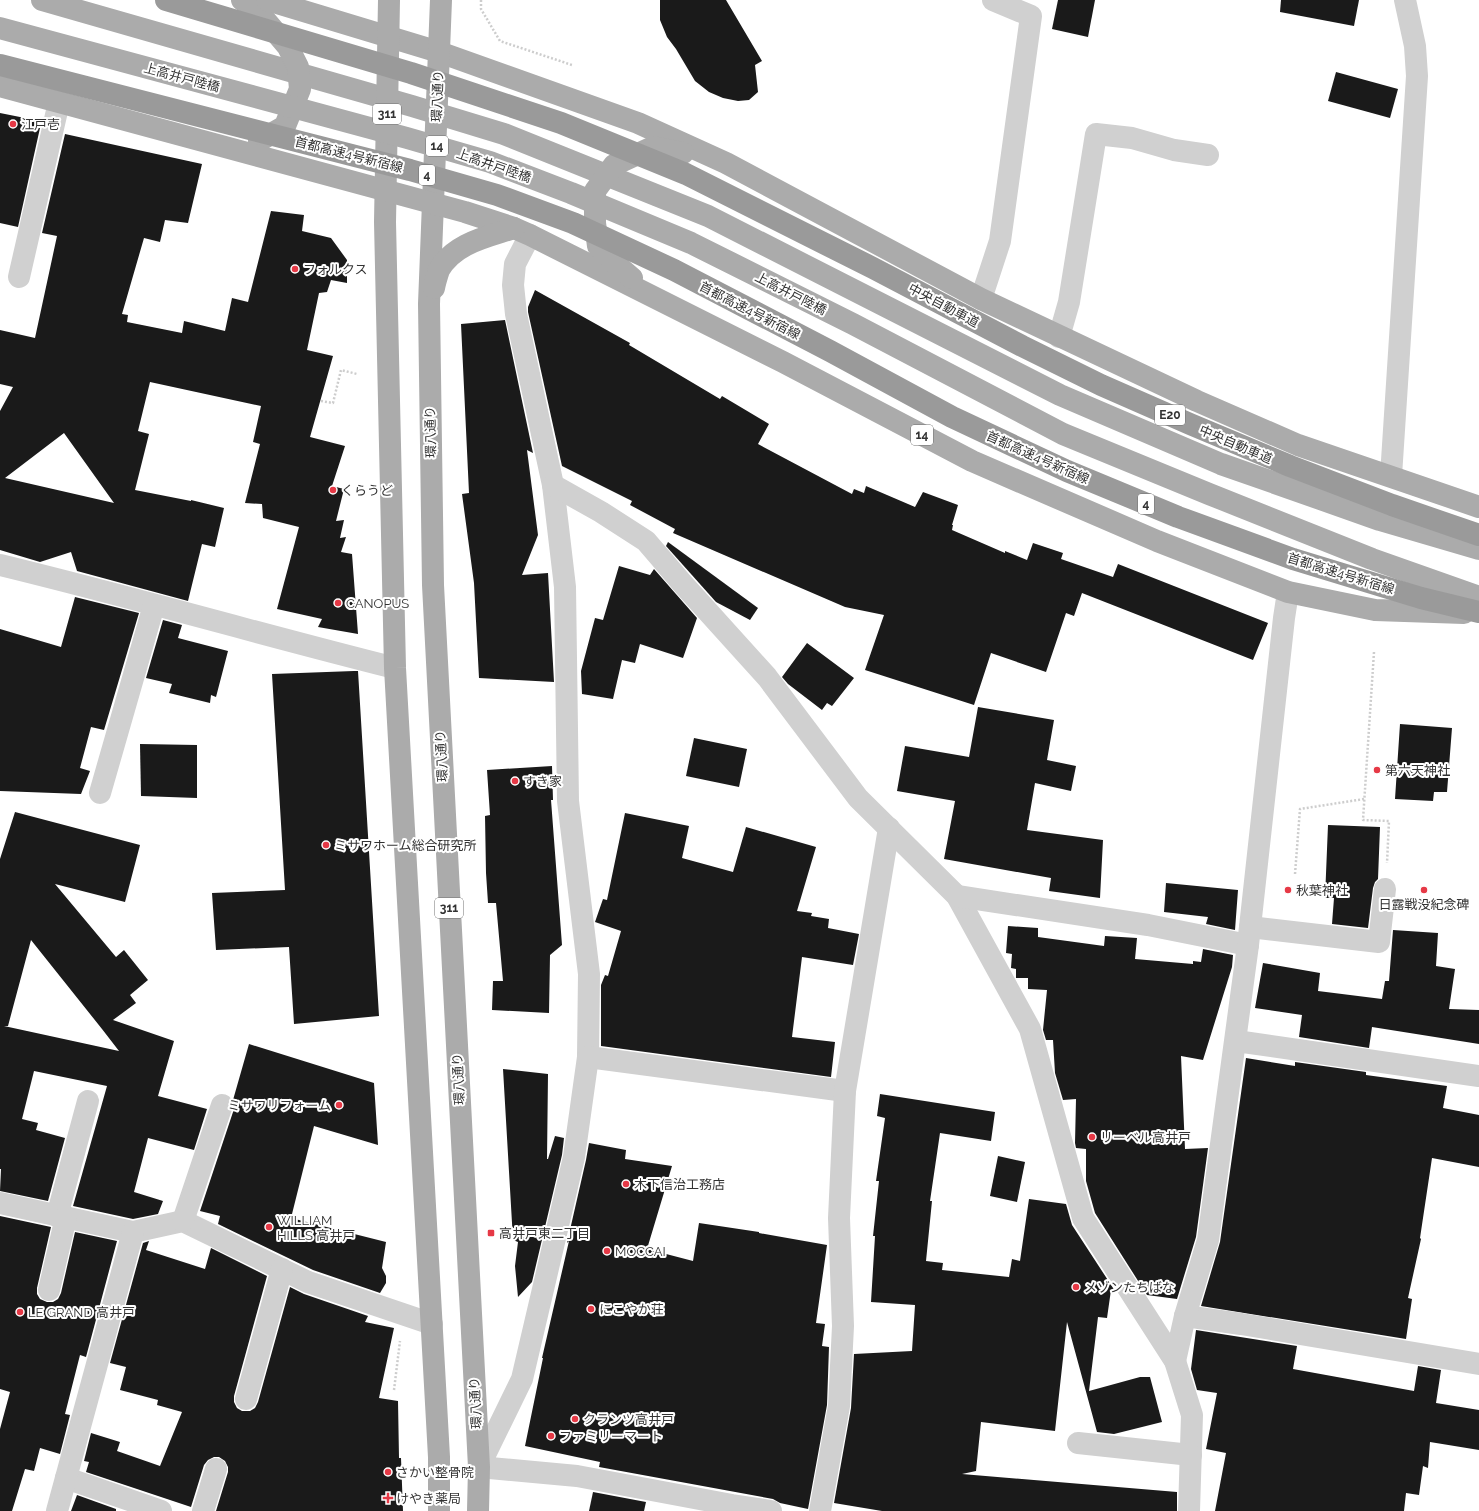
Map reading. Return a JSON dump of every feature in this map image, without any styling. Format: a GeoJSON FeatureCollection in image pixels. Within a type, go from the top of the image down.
{"type":"FeatureCollection","features":[{"type":"Feature","properties":{"kind":"highway","name":"中央自動車道"},"geometry":{"type":"LineString","coordinates":[[166,0],[411,73],[561,123],[686,174],[1101,385],[1304,472],[1392,505],[1479,535]]}},
{"type":"Feature","properties":{"kind":"highway","name":"首都高速4号新宿線"},"geometry":{"type":"LineString","coordinates":[[0,65],[410,170],[497,195],[573,223],[674,270],[830,351],[952,417],[1067,471],[1178,517],[1293,559],[1422,598],[1479,613]]}},
{"type":"Feature","properties":{"kind":"main road","name":"14"},"geometry":{"type":"LineString","coordinates":[[42,0],[412,106],[504,134],[708,216],[1060,394],[1221,464],[1380,520],[1479,549]]}},
{"type":"Feature","properties":{"kind":"main road"},"geometry":{"type":"LineString","coordinates":[[216,144],[255,143],[285,126],[300,89],[298,67],[288,47],[256,10],[242,0]]}},
{"type":"Feature","properties":{"kind":"main road"},"geometry":{"type":"LineString","coordinates":[[267,0],[439,52],[638,123],[726,163],[981,299],[1197,401],[1298,445],[1479,507]]}},
{"type":"Feature","properties":{"kind":"main road","name":"311"},"geometry":{"type":"LineString","coordinates":[[389,0],[385,238],[396,668],[439,1458],[439,1511]]}},
{"type":"Feature","properties":{"kind":"main road","name":"環八通り"},"geometry":{"type":"LineString","coordinates":[[441,0],[429,304],[432,585],[479,1467],[478,1511]]}},
{"type":"Feature","properties":{"kind":"main road","name":"上高井戸陸橋"},"geometry":{"type":"LineString","coordinates":[[0,28],[407,138],[490,162],[571,193],[691,243],[853,324],[1063,434],[1372,559],[1479,597]]}},
{"type":"Feature","properties":{"kind":"main road","name":"14"},"geometry":{"type":"LineString","coordinates":[[0,86],[465,212],[522,232],[783,362],[972,461],[1157,541],[1288,592],[1375,610],[1479,613]]}},
{"type":"Feature","properties":{"kind":"main road"},"geometry":{"type":"LineString","coordinates":[[664,303],[617,265],[598,246],[595,223],[595,191],[614,165],[653,147],[726,163]]}},
{"type":"Feature","properties":{"kind":"main road"},"geometry":{"type":"LineString","coordinates":[[429,304],[439,271],[452,254],[469,243],[522,232]]}},
{"type":"Feature","properties":{"kind":"street"},"geometry":{"type":"LineString","coordinates":[[981,299],[1000,241],[1031,16],[993,0]]}},
{"type":"Feature","properties":{"kind":"street"},"geometry":{"type":"LineString","coordinates":[[1391,476],[1416,76],[1415,46],[1405,0]]}},
{"type":"Feature","properties":{"kind":"street"},"geometry":{"type":"LineString","coordinates":[[19,278],[59,102]]}},
{"type":"Feature","properties":{"kind":"street"},"geometry":{"type":"LineString","coordinates":[[1059,337],[1068,302],[1096,134],[1132,138],[1174,150],[1208,155]]}},
{"type":"Feature","properties":{"kind":"street"},"geometry":{"type":"LineString","coordinates":[[522,232],[515,264],[513,285],[516,314],[553,485],[565,587],[568,801],[589,974],[588,1057],[574,1157],[522,1378],[479,1467],[577,1476],[771,1511]]}},
{"type":"Feature","properties":{"kind":"street"},"geometry":{"type":"LineString","coordinates":[[553,485],[601,512],[646,541],[766,676],[858,798],[958,896],[1030,1029],[1083,1218],[1175,1361],[1192,1415],[1189,1511]]}},
{"type":"Feature","properties":{"kind":"street"},"geometry":{"type":"LineString","coordinates":[[0,564],[396,668]]}},
{"type":"Feature","properties":{"kind":"street"},"geometry":{"type":"LineString","coordinates":[[1175,1361],[1185,1316],[1208,1240],[1249,936],[1288,592]]}},
{"type":"Feature","properties":{"kind":"street"},"geometry":{"type":"LineString","coordinates":[[100,793],[154,605]]}},
{"type":"Feature","properties":{"kind":"street"},"geometry":{"type":"LineString","coordinates":[[820,1511],[839,1406],[843,1326],[839,1218],[845,1091],[889,828]]}},
{"type":"Feature","properties":{"kind":"street"},"geometry":{"type":"LineString","coordinates":[[958,896],[1148,924],[1249,936],[1379,942],[1385,889]]}},
{"type":"Feature","properties":{"kind":"street"},"geometry":{"type":"LineString","coordinates":[[1236,1041],[1479,1076]]}},
{"type":"Feature","properties":{"kind":"street"},"geometry":{"type":"LineString","coordinates":[[588,1057],[845,1091]]}},
{"type":"Feature","properties":{"kind":"street"},"geometry":{"type":"LineString","coordinates":[[49,1290],[62,1217],[88,1101]]}},
{"type":"Feature","properties":{"kind":"street"},"geometry":{"type":"LineString","coordinates":[[183,1221],[222,1105]]}},
{"type":"Feature","properties":{"kind":"street"},"geometry":{"type":"LineString","coordinates":[[0,1203],[133,1232],[183,1221],[308,1282],[432,1324]]}},
{"type":"Feature","properties":{"kind":"street"},"geometry":{"type":"LineString","coordinates":[[57,1511],[133,1232]]}},
{"type":"Feature","properties":{"kind":"street"},"geometry":{"type":"LineString","coordinates":[[246,1399],[282,1269]]}},
{"type":"Feature","properties":{"kind":"street"},"geometry":{"type":"LineString","coordinates":[[1185,1316],[1479,1364]]}},
{"type":"Feature","properties":{"kind":"street"},"geometry":{"type":"LineString","coordinates":[[1078,1443],[1191,1455]]}},
{"type":"Feature","properties":{"kind":"street"},"geometry":{"type":"LineString","coordinates":[[204,1511],[216,1469]]}},
{"type":"Feature","properties":{"kind":"street"},"geometry":{"type":"LineString","coordinates":[[66,1478],[161,1511]]}},
{"type":"Feature","properties":{"kind":"path"},"geometry":{"type":"LineString","coordinates":[[481,0],[481,9],[500,41],[572,65]]}},
{"type":"Feature","properties":{"kind":"path"},"geometry":{"type":"LineString","coordinates":[[321,400],[333,404],[342,370],[357,374]]}},
{"type":"Feature","properties":{"kind":"path"},"geometry":{"type":"LineString","coordinates":[[1374,652],[1363,820],[1390,821],[1385,889]]}},
{"type":"Feature","properties":{"kind":"path"},"geometry":{"type":"LineString","coordinates":[[1295,874],[1300,809],[1364,799]]}},
{"type":"Feature","properties":{"kind":"path"},"geometry":{"type":"LineString","coordinates":[[394,1390],[401,1340]]}},
{"type":"Feature","properties":{"kind":"building"},"geometry":{"type":"Polygon","coordinates":[[[660,0],[726,0],[762,61],[755,65],[758,92],[749,100],[738,101],[723,98],[709,92],[695,81],[667,37],[660,20],[660,0]]]}},
{"type":"Feature","properties":{"kind":"building"},"geometry":{"type":"Polygon","coordinates":[[[1058,0],[1095,0],[1088,37],[1052,29],[1058,0]]]}},
{"type":"Feature","properties":{"kind":"building"},"geometry":{"type":"Polygon","coordinates":[[[1281,0],[1359,0],[1354,26],[1280,12],[1281,0]]]}},
{"type":"Feature","properties":{"kind":"building"},"geometry":{"type":"Polygon","coordinates":[[[1336,72],[1398,89],[1390,118],[1328,101],[1336,72]]]}},
{"type":"Feature","properties":{"kind":"building"},"geometry":{"type":"Polygon","coordinates":[[[0,113],[40,121],[38,128],[40,128],[18,227],[0,223],[0,113]]]}},
{"type":"Feature","properties":{"kind":"building"},"geometry":{"type":"Polygon","coordinates":[[[65,134],[202,164],[188,223],[165,220],[160,242],[144,238],[122,314],[128,315],[127,322],[182,333],[184,321],[225,331],[232,298],[248,302],[271,211],[304,215],[302,231],[331,238],[347,260],[347,283],[331,280],[327,292],[319,293],[307,350],[333,356],[310,437],[345,446],[332,486],[344,489],[336,521],[344,520],[340,538],[346,537],[341,552],[352,554],[358,634],[318,627],[322,619],[277,609],[299,527],[263,518],[262,504],[245,503],[260,444],[253,442],[261,406],[150,382],[138,431],[149,434],[135,490],[191,500],[224,508],[215,547],[202,544],[188,601],[77,571],[71,552],[40,562],[0,550],[0,411],[13,387],[0,384],[0,330],[35,338],[57,236],[42,233],[65,134]],[[64,433],[5,478],[114,503],[64,433]]]}},
{"type":"Feature","properties":{"kind":"building"},"geometry":{"type":"Polygon","coordinates":[[[535,290],[630,343],[629,345],[720,399],[722,396],[769,424],[758,444],[852,494],[854,489],[864,493],[866,486],[915,507],[923,492],[958,505],[952,530],[1005,553],[1005,551],[1027,560],[1033,543],[1063,553],[1061,559],[1113,577],[1118,564],[1268,623],[1253,660],[1082,593],[1074,616],[1066,613],[1046,672],[991,653],[974,705],[865,670],[884,615],[845,607],[673,533],[675,529],[630,505],[632,501],[562,466],[528,312],[528,307],[535,290]]]}},
{"type":"Feature","properties":{"kind":"building"},"geometry":{"type":"Polygon","coordinates":[[[505,320],[533,453],[527,450],[538,535],[522,575],[548,573],[554,682],[479,678],[474,583],[462,494],[469,493],[461,324],[505,320]]]}},
{"type":"Feature","properties":{"kind":"building"},"geometry":{"type":"Polygon","coordinates":[[[668,542],[758,608],[750,620],[716,602],[666,546],[668,542]]]}},
{"type":"Feature","properties":{"kind":"building"},"geometry":{"type":"Polygon","coordinates":[[[619,566],[650,575],[654,569],[697,618],[683,658],[640,644],[635,663],[622,660],[613,699],[582,694],[581,671],[595,618],[603,620],[619,566]]]}},
{"type":"Feature","properties":{"kind":"building"},"geometry":{"type":"Polygon","coordinates":[[[75,597],[139,613],[104,730],[91,727],[80,768],[90,771],[81,794],[0,791],[0,629],[61,647],[75,597]]]}},
{"type":"Feature","properties":{"kind":"building"},"geometry":{"type":"Polygon","coordinates":[[[163,620],[182,625],[178,638],[228,651],[216,697],[211,695],[210,703],[169,693],[172,684],[146,678],[163,620]]]}},
{"type":"Feature","properties":{"kind":"building"},"geometry":{"type":"Polygon","coordinates":[[[807,643],[854,678],[832,706],[827,703],[822,710],[788,684],[782,677],[807,643]]]}},
{"type":"Feature","properties":{"kind":"building","name":"ミサワホーム総合研究所"},"geometry":{"type":"Polygon","coordinates":[[[358,671],[379,1016],[294,1024],[289,947],[216,950],[212,893],[285,890],[272,674],[358,671]]]}},
{"type":"Feature","properties":{"kind":"building"},"geometry":{"type":"Polygon","coordinates":[[[978,707],[1054,720],[1047,760],[1076,766],[1071,791],[1035,783],[1027,830],[1103,840],[1100,898],[1049,891],[1051,878],[944,859],[955,801],[897,791],[905,746],[969,757],[978,707]]]}},
{"type":"Feature","properties":{"kind":"building"},"geometry":{"type":"Polygon","coordinates":[[[1400,724],[1452,728],[1447,792],[1434,792],[1433,801],[1395,799],[1400,724]]]}},
{"type":"Feature","properties":{"kind":"building"},"geometry":{"type":"Polygon","coordinates":[[[694,738],[747,749],[739,787],[686,776],[694,738]]]}},
{"type":"Feature","properties":{"kind":"building"},"geometry":{"type":"Polygon","coordinates":[[[140,744],[197,745],[197,798],[141,796],[140,744]]]}},
{"type":"Feature","properties":{"kind":"building"},"geometry":{"type":"Polygon","coordinates":[[[552,766],[553,800],[551,800],[562,945],[550,955],[549,1013],[492,1010],[493,981],[503,981],[496,903],[488,903],[485,816],[490,815],[487,770],[552,766]]]}},
{"type":"Feature","properties":{"kind":"building"},"geometry":{"type":"Polygon","coordinates":[[[15,812],[140,845],[125,902],[55,884],[116,957],[124,950],[148,980],[130,995],[136,1003],[113,1020],[174,1041],[158,1096],[207,1109],[194,1150],[148,1138],[134,1192],[163,1201],[158,1214],[133,1219],[73,1206],[107,1086],[34,1071],[22,1119],[38,1123],[36,1130],[65,1138],[48,1201],[0,1191],[0,859],[15,812]],[[31,940],[8,1026],[4,1026],[119,1051],[31,940]]]}},
{"type":"Feature","properties":{"kind":"building"},"geometry":{"type":"Polygon","coordinates":[[[625,813],[689,826],[682,858],[733,872],[746,827],[816,847],[797,911],[812,913],[811,916],[829,919],[828,928],[859,934],[853,965],[802,957],[792,1037],[835,1042],[831,1077],[601,1046],[601,985],[605,975],[608,976],[621,931],[595,922],[603,899],[607,900],[625,813]]]}},
{"type":"Feature","properties":{"kind":"building"},"geometry":{"type":"Polygon","coordinates":[[[1328,825],[1380,827],[1378,879],[1373,888],[1368,928],[1332,924],[1334,898],[1325,898],[1328,825]]]}},
{"type":"Feature","properties":{"kind":"building"},"geometry":{"type":"Polygon","coordinates":[[[1166,883],[1238,890],[1235,930],[1206,924],[1208,917],[1164,912],[1166,883]]]}},
{"type":"Feature","properties":{"kind":"building"},"geometry":{"type":"Polygon","coordinates":[[[1008,926],[1038,928],[1038,937],[1104,946],[1105,936],[1137,938],[1135,959],[1193,964],[1193,961],[1201,962],[1203,949],[1233,955],[1232,967],[1203,1060],[1181,1056],[1185,1149],[1208,1148],[1196,1237],[1177,1299],[1147,1295],[1095,1213],[1086,1181],[1086,1149],[1076,1148],[1075,1143],[1076,1099],[1063,1100],[1055,1073],[1053,1040],[1046,1040],[1043,1030],[1047,990],[1028,989],[1028,978],[1016,978],[1016,969],[1011,968],[1012,954],[1006,953],[1008,926]]]}},
{"type":"Feature","properties":{"kind":"building"},"geometry":{"type":"Polygon","coordinates":[[[1393,930],[1438,933],[1436,966],[1455,969],[1449,1009],[1479,1010],[1479,1044],[1372,1027],[1369,1048],[1299,1037],[1302,1015],[1255,1008],[1263,963],[1320,973],[1318,991],[1382,999],[1385,981],[1389,981],[1393,930]]]}},
{"type":"Feature","properties":{"kind":"building"},"geometry":{"type":"Polygon","coordinates":[[[249,1044],[374,1083],[378,1145],[314,1126],[291,1218],[386,1242],[382,1268],[386,1276],[386,1283],[380,1293],[313,1270],[218,1224],[220,1216],[200,1211],[234,1109],[233,1100],[249,1044]]]}},
{"type":"Feature","properties":{"kind":"building"},"geometry":{"type":"Polygon","coordinates":[[[1246,1058],[1295,1066],[1295,1062],[1366,1072],[1366,1075],[1447,1086],[1443,1108],[1479,1115],[1479,1167],[1432,1158],[1421,1239],[1408,1298],[1412,1299],[1406,1339],[1201,1306],[1220,1242],[1246,1058]]]}},
{"type":"Feature","properties":{"kind":"building"},"geometry":{"type":"Polygon","coordinates":[[[503,1069],[548,1074],[547,1159],[555,1136],[564,1138],[562,1155],[532,1282],[518,1297],[515,1266],[518,1242],[513,1240],[503,1069]]]}},
{"type":"Feature","properties":{"kind":"building"},"geometry":{"type":"Polygon","coordinates":[[[880,1094],[995,1112],[991,1141],[940,1133],[930,1201],[932,1201],[926,1261],[943,1263],[942,1270],[1009,1277],[1012,1259],[1020,1261],[1029,1199],[1066,1204],[1072,1225],[1115,1291],[1111,1290],[1107,1318],[1098,1317],[1089,1391],[1140,1377],[1150,1377],[1162,1422],[1114,1434],[1097,1432],[1067,1322],[1055,1431],[981,1422],[976,1471],[962,1474],[1177,1492],[1177,1511],[882,1511],[834,1503],[851,1408],[854,1354],[912,1351],[915,1305],[871,1302],[875,1236],[873,1236],[879,1181],[876,1181],[885,1118],[877,1116],[880,1094]]]}},
{"type":"Feature","properties":{"kind":"building"},"geometry":{"type":"Polygon","coordinates":[[[589,1143],[626,1150],[625,1159],[672,1166],[647,1249],[693,1261],[699,1223],[759,1232],[827,1245],[816,1323],[825,1324],[822,1346],[829,1347],[827,1405],[808,1509],[780,1503],[773,1499],[599,1467],[600,1462],[525,1446],[542,1358],[569,1241],[567,1243],[589,1143]]]}},
{"type":"Feature","properties":{"kind":"building"},"geometry":{"type":"Polygon","coordinates":[[[998,1156],[1025,1162],[1017,1202],[990,1196],[998,1156]]]}},
{"type":"Feature","properties":{"kind":"building"},"geometry":{"type":"Polygon","coordinates":[[[0,1216],[51,1227],[37,1288],[37,1294],[40,1299],[47,1302],[53,1302],[58,1299],[61,1293],[75,1232],[117,1241],[86,1357],[80,1355],[65,1414],[70,1415],[60,1454],[40,1448],[34,1471],[25,1469],[12,1511],[0,1511],[0,1429],[10,1392],[0,1389],[0,1216]]]}},
{"type":"Feature","properties":{"kind":"building"},"geometry":{"type":"Polygon","coordinates":[[[149,1241],[146,1250],[205,1269],[211,1248],[267,1276],[234,1396],[234,1402],[237,1408],[242,1411],[250,1411],[255,1408],[258,1402],[290,1287],[304,1294],[368,1316],[365,1322],[394,1328],[379,1398],[398,1401],[399,1458],[401,1458],[403,1511],[216,1511],[228,1472],[228,1467],[225,1461],[219,1457],[214,1457],[208,1460],[204,1465],[191,1507],[86,1472],[89,1462],[84,1461],[91,1433],[120,1442],[117,1451],[160,1466],[182,1412],[157,1405],[158,1400],[120,1390],[126,1367],[110,1363],[143,1243],[149,1241]]]}},
{"type":"Feature","properties":{"kind":"building"},"geometry":{"type":"Polygon","coordinates":[[[1196,1330],[1297,1346],[1293,1369],[1414,1391],[1418,1366],[1441,1370],[1436,1403],[1479,1410],[1479,1450],[1430,1442],[1428,1468],[1423,1466],[1419,1495],[1406,1493],[1404,1511],[1215,1511],[1226,1453],[1206,1449],[1217,1393],[1197,1390],[1191,1369],[1196,1330]]]}},
{"type":"Feature","properties":{"kind":"building"},"geometry":{"type":"Polygon","coordinates":[[[593,1492],[646,1502],[644,1511],[589,1511],[593,1492]]]}},
{"type":"Feature","properties":{"kind":"building"},"geometry":{"type":"Polygon","coordinates":[[[77,1495],[116,1509],[116,1511],[71,1511],[77,1495]]]}},
{"type":"Feature","properties":{"kind":"place","name":"江戸壱"},"geometry":{"type":"Point","coordinates":[13,124]}},
{"type":"Feature","properties":{"kind":"place","name":"フォルクス"},"geometry":{"type":"Point","coordinates":[295,269]}},
{"type":"Feature","properties":{"kind":"place","name":"くらうど"},"geometry":{"type":"Point","coordinates":[333,490]}},
{"type":"Feature","properties":{"kind":"place","name":"CANOPUS"},"geometry":{"type":"Point","coordinates":[338,603]}},
{"type":"Feature","properties":{"kind":"place","name":"第六天神社"},"geometry":{"type":"Point","coordinates":[1377,770]}},
{"type":"Feature","properties":{"kind":"place","name":"すき家"},"geometry":{"type":"Point","coordinates":[515,781]}},
{"type":"Feature","properties":{"kind":"place","name":"ミサワホーム総合研究所"},"geometry":{"type":"Point","coordinates":[326,845]}},
{"type":"Feature","properties":{"kind":"place","name":"秋葉神社"},"geometry":{"type":"Point","coordinates":[1288,890]}},
{"type":"Feature","properties":{"kind":"place","name":"日露戦没紀念碑"},"geometry":{"type":"Point","coordinates":[1424,890]}},
{"type":"Feature","properties":{"kind":"place","name":"ミサワリフォーム"},"geometry":{"type":"Point","coordinates":[339,1105]}},
{"type":"Feature","properties":{"kind":"place","name":"リーベル高井戸"},"geometry":{"type":"Point","coordinates":[1092,1137]}},
{"type":"Feature","properties":{"kind":"place","name":"木下信治工務店"},"geometry":{"type":"Point","coordinates":[626,1184]}},
{"type":"Feature","properties":{"kind":"place","name":"WILLIAM HILLS 高井戸"},"geometry":{"type":"Point","coordinates":[269,1227]}},
{"type":"Feature","properties":{"kind":"place","name":"高井戸東二丁目"},"geometry":{"type":"Point","coordinates":[491,1233]}},
{"type":"Feature","properties":{"kind":"place","name":"MOCCAI"},"geometry":{"type":"Point","coordinates":[607,1251]}},
{"type":"Feature","properties":{"kind":"place","name":"メゾンたちばな"},"geometry":{"type":"Point","coordinates":[1076,1287]}},
{"type":"Feature","properties":{"kind":"place","name":"にこやか荘"},"geometry":{"type":"Point","coordinates":[591,1309]}},
{"type":"Feature","properties":{"kind":"place","name":"LE GRAND 高井戸"},"geometry":{"type":"Point","coordinates":[20,1312]}},
{"type":"Feature","properties":{"kind":"place","name":"クランツ高井戸"},"geometry":{"type":"Point","coordinates":[575,1419]}},
{"type":"Feature","properties":{"kind":"place","name":"ファミリーマート"},"geometry":{"type":"Point","coordinates":[551,1436]}},
{"type":"Feature","properties":{"kind":"place","name":"さかい整骨院"},"geometry":{"type":"Point","coordinates":[388,1472]}},
{"type":"Feature","properties":{"kind":"place","name":"けやき薬局"},"geometry":{"type":"Point","coordinates":[388,1498]}}]}
